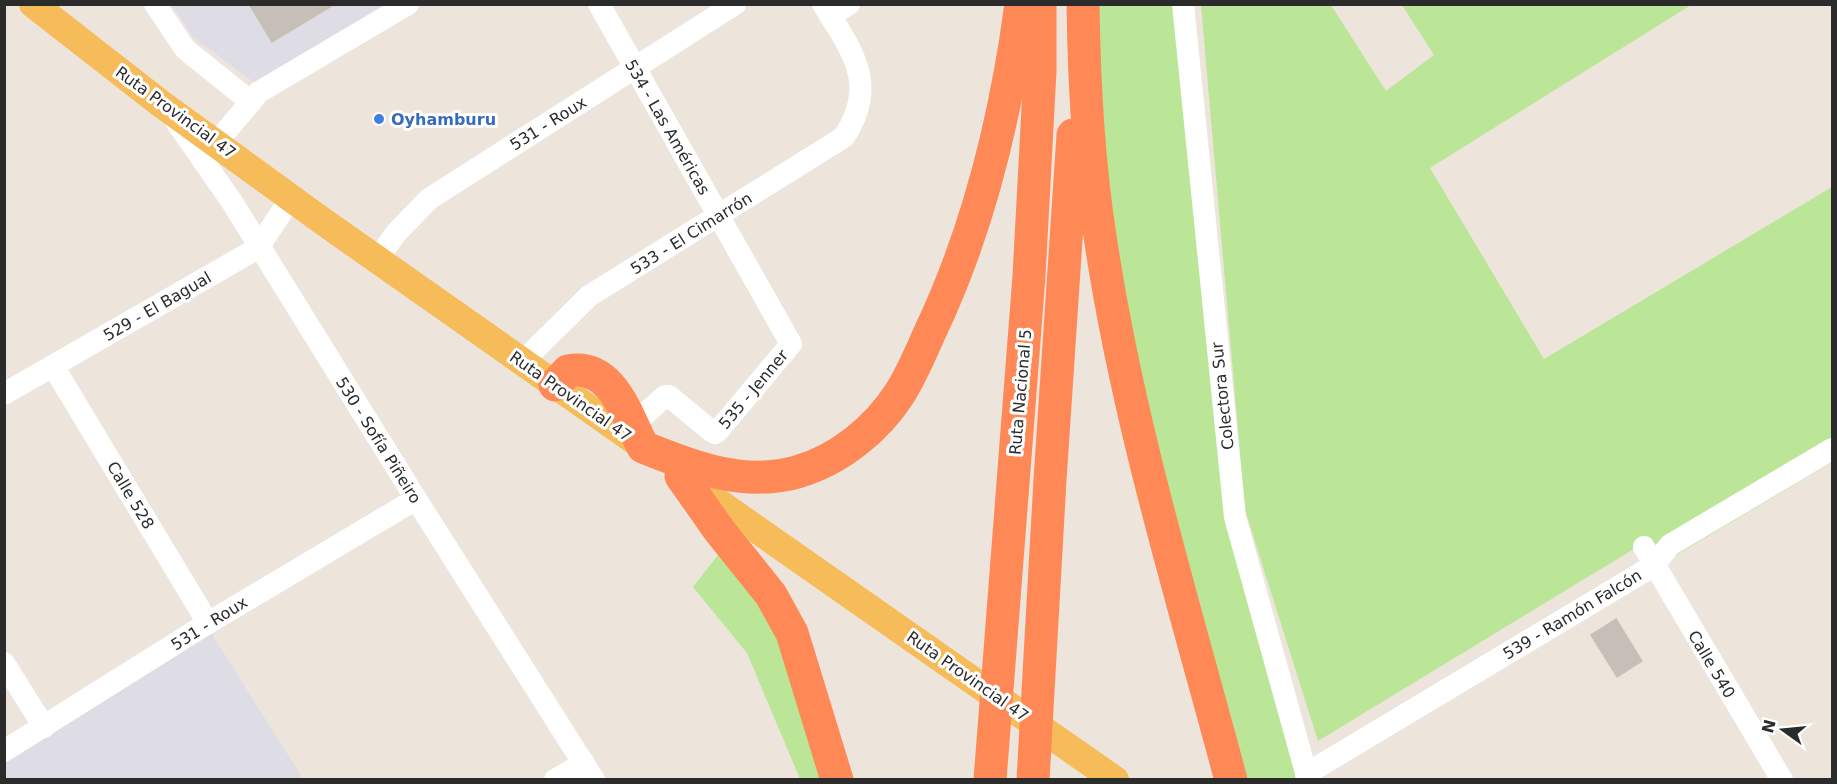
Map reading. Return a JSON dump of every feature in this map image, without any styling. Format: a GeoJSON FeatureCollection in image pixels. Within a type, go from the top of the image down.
{"type":"FeatureCollection","features":[{"type":"Feature","properties":{"kind":"highway"},"geometry":{"type":"LineString","coordinates":[[555,385],[568,371],[584,370],[603,377],[615,393],[638,437],[706,471],[762,477],[797,472],[825,461],[852,445],[900,394],[945,302],[982,198],[1000,126],[1021,4]]}},
{"type":"Feature","properties":{"kind":"highway","name":"Ruta Nacional 5"},"geometry":{"type":"LineString","coordinates":[[990,780],[1029,276],[1040,71],[1040,4]]}},
{"type":"Feature","properties":{"kind":"highway"},"geometry":{"type":"LineString","coordinates":[[1033,780],[1072,154],[1078,4]]}},
{"type":"Feature","properties":{"kind":"highway"},"geometry":{"type":"LineString","coordinates":[[1083,4],[1099,235],[1116,329],[1139,435],[1231,780]]}},
{"type":"Feature","properties":{"kind":"highway"},"geometry":{"type":"LineString","coordinates":[[681,476],[719,530],[771,595],[792,633],[837,780]]}},
{"type":"Feature","properties":{"kind":"main road","name":"Ruta Provincial 47"},"geometry":{"type":"LineString","coordinates":[[45,8],[160,103],[218,142],[291,198],[555,385]]}},
{"type":"Feature","properties":{"kind":"main road","name":"Ruta Provincial 47"},"geometry":{"type":"LineString","coordinates":[[638,437],[681,476],[795,558],[968,675],[1115,780]]}},
{"type":"Feature","properties":{"kind":"street"},"geometry":{"type":"LineString","coordinates":[[155,4],[185,49],[251,102]]}},
{"type":"Feature","properties":{"kind":"street"},"geometry":{"type":"LineString","coordinates":[[218,142],[259,92],[408,4]]}},
{"type":"Feature","properties":{"kind":"street","name":"534 - Las Américas"},"geometry":{"type":"LineString","coordinates":[[598,4],[791,344]]}},
{"type":"Feature","properties":{"kind":"street","name":"531 - Roux"},"geometry":{"type":"LineString","coordinates":[[377,259],[397,232],[429,199],[735,4]]}},
{"type":"Feature","properties":{"kind":"street","name":"Colectora Sur"},"geometry":{"type":"LineString","coordinates":[[1183,4],[1235,517],[1307,777]]}},
{"type":"Feature","properties":{"kind":"street","name":"533 - El Cimarrón"},"geometry":{"type":"LineString","coordinates":[[523,361],[589,296],[844,137],[858,109],[861,78],[857,60],[834,8]]}},
{"type":"Feature","properties":{"kind":"street","name":"530 - Sofía Piñeiro"},"geometry":{"type":"LineString","coordinates":[[160,103],[203,158],[589,771]]}},
{"type":"Feature","properties":{"kind":"street","name":"529 - El Bagual"},"geometry":{"type":"LineString","coordinates":[[4,394],[258,248],[291,198]]}},
{"type":"Feature","properties":{"kind":"street","name":"535 - Jenner"},"geometry":{"type":"LineString","coordinates":[[638,437],[664,396],[669,396],[715,433],[791,344]]}},
{"type":"Feature","properties":{"kind":"street","name":"Calle 528"},"geometry":{"type":"LineString","coordinates":[[53,366],[208,623]]}},
{"type":"Feature","properties":{"kind":"street","name":"539 - Ramón Falcón"},"geometry":{"type":"LineString","coordinates":[[1307,777],[1648,556],[1833,449]]}},
{"type":"Feature","properties":{"kind":"street","name":"531 - Roux"},"geometry":{"type":"LineString","coordinates":[[4,751],[208,623],[416,499]]}},
{"type":"Feature","properties":{"kind":"street","name":"Calle 540"},"geometry":{"type":"LineString","coordinates":[[1648,556],[1782,780]]}},
{"type":"Feature","properties":{"kind":"street"},"geometry":{"type":"LineString","coordinates":[[4,663],[44,727]]}},
{"type":"Feature","properties":{"kind":"street"},"geometry":{"type":"LineString","coordinates":[[555,780],[589,771]]}},
{"type":"Feature","properties":{"kind":"shaded area"},"geometry":{"type":"Polygon","coordinates":[[[172,5],[388,5],[256,84],[193,37],[172,5]]]}},
{"type":"Feature","properties":{"kind":"shaded area"},"geometry":{"type":"Polygon","coordinates":[[[210,631],[303,779],[5,780],[5,757],[210,631]]]}},
{"type":"Feature","properties":{"kind":"green space"},"geometry":{"type":"Polygon","coordinates":[[[1096,5],[1173,5],[1226,517],[1298,779],[1239,779],[1133,387],[1099,161],[1096,5]]]}},
{"type":"Feature","properties":{"kind":"green space"},"geometry":{"type":"Polygon","coordinates":[[[1201,5],[1331,5],[1386,91],[1434,55],[1402,5],[1691,5],[1430,168],[1544,359],[1832,187],[1832,462],[1663,563],[1647,541],[1318,741],[1245,510],[1201,5]]]}},
{"type":"Feature","properties":{"kind":"green space"},"geometry":{"type":"Polygon","coordinates":[[[721,551],[770,611],[829,779],[800,779],[747,653],[693,587],[721,551]]]}},
{"type":"Feature","properties":{"kind":"building"},"geometry":{"type":"Polygon","coordinates":[[[249,4],[335,4],[272,42],[249,4]]]}},
{"type":"Feature","properties":{"kind":"building"},"geometry":{"type":"Polygon","coordinates":[[[1616,619],[1642,661],[1617,677],[1591,635],[1616,619]]]}},
{"type":"Feature","properties":{"kind":"place","name":"Oyhamburu"},"geometry":{"type":"Point","coordinates":[379,119]}}]}
